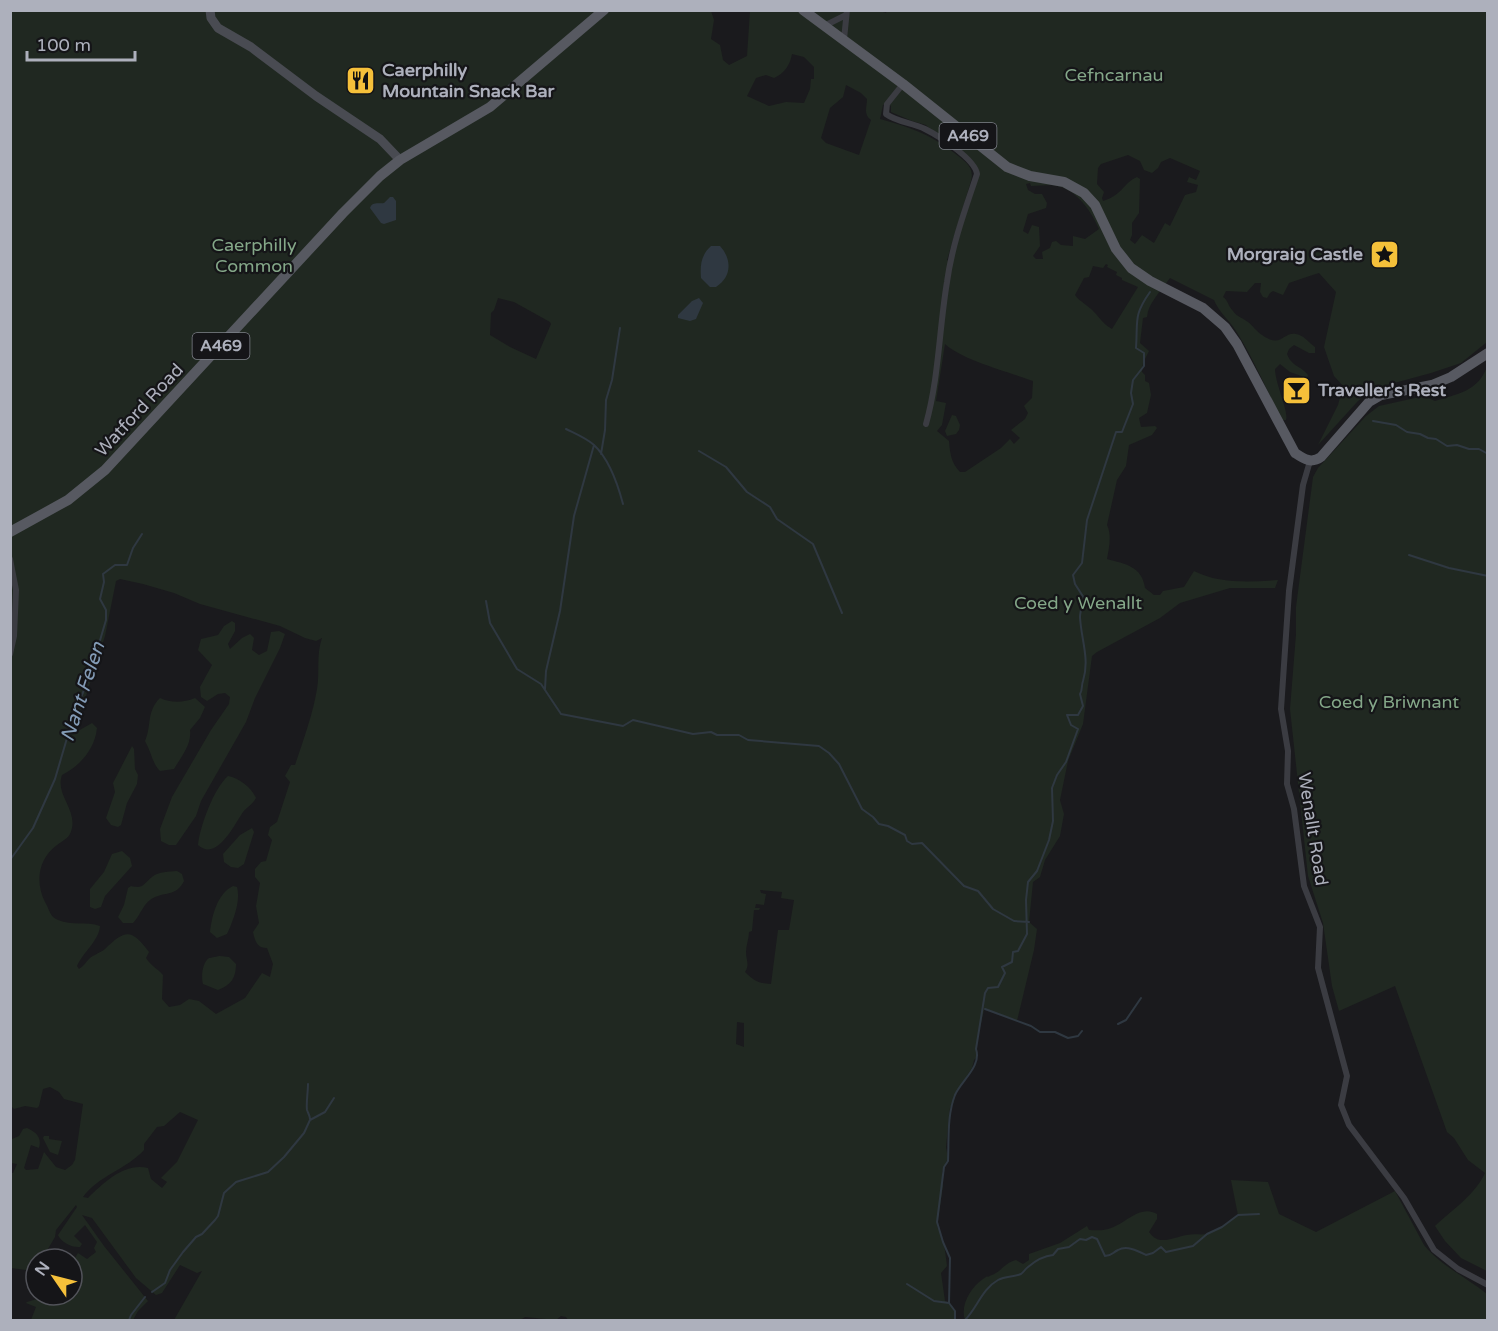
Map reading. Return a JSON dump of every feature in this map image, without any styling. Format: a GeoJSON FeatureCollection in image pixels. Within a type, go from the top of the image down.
{"type":"FeatureCollection","features":[{"type":"Feature","properties":{"kind":"main road"},"geometry":{"type":"LineString","coordinates":[[210,10],[211,18],[218,28],[251,47],[316,96],[380,139],[400,160]]}},
{"type":"Feature","properties":{"kind":"main road","name":"A469"},"geometry":{"type":"LineString","coordinates":[[400,160],[490,107],[604,10]]}},
{"type":"Feature","properties":{"kind":"main road","name":"A469"},"geometry":{"type":"LineString","coordinates":[[803,10],[903,84],[1007,167],[1030,176],[1064,182],[1084,193],[1095,205],[1116,249],[1131,268],[1150,281],[1203,308],[1225,327],[1237,344],[1295,453],[1310,461]]}},
{"type":"Feature","properties":{"kind":"main road","name":"Watford Road"},"geometry":{"type":"LineString","coordinates":[[10,532],[68,500],[105,470],[343,213],[380,176],[400,160]]}},
{"type":"Feature","properties":{"kind":"main road"},"geometry":{"type":"LineString","coordinates":[[1310,461],[1316,460],[1326,452],[1369,402],[1381,395],[1432,385],[1462,372],[1488,353]]}},
{"type":"Feature","properties":{"kind":"street"},"geometry":{"type":"LineString","coordinates":[[824,26],[847,13]]}},
{"type":"Feature","properties":{"kind":"street"},"geometry":{"type":"LineString","coordinates":[[843,40],[847,13]]}},
{"type":"Feature","properties":{"kind":"street"},"geometry":{"type":"LineString","coordinates":[[903,84],[887,104],[886,114],[934,134],[971,161],[976,174],[950,263],[943,306],[936,382],[926,424]]}},
{"type":"Feature","properties":{"kind":"street","name":"Wenallt Road"},"geometry":{"type":"LineString","coordinates":[[1310,461],[1303,485],[1288,591],[1281,709],[1288,751],[1287,784],[1294,810],[1304,886],[1320,927],[1318,968],[1347,1076],[1341,1105],[1349,1125],[1404,1198],[1434,1250],[1458,1269],[1488,1285]]}},
{"type":"Feature","properties":{"kind":"street"},"geometry":{"type":"LineString","coordinates":[[10,559],[16,590],[16,607],[10,654]]}},
{"type":"Feature","properties":{"kind":"green space"},"geometry":{"type":"Polygon","coordinates":[[[877,10],[886,13],[887,10],[1487,11],[1487,342],[1461,363],[1376,388],[1358,401],[1318,445],[1338,405],[1343,386],[1334,376],[1324,347],[1336,292],[1319,273],[1289,283],[1283,295],[1273,291],[1267,298],[1263,297],[1260,292],[1261,283],[1255,283],[1247,292],[1226,291],[1223,297],[1236,315],[1269,339],[1278,340],[1296,334],[1304,337],[1315,347],[1315,353],[1309,353],[1294,345],[1287,354],[1291,361],[1308,375],[1307,378],[1290,372],[1280,364],[1275,369],[1286,411],[1286,420],[1282,420],[1279,416],[1248,352],[1214,300],[1170,278],[1152,302],[1147,317],[1143,318],[1140,343],[1149,351],[1143,363],[1142,372],[1145,375],[1145,381],[1149,383],[1151,395],[1147,413],[1139,418],[1141,427],[1155,426],[1157,428],[1152,435],[1129,445],[1126,466],[1117,480],[1107,525],[1110,537],[1107,559],[1136,570],[1145,588],[1154,595],[1184,587],[1194,571],[1224,580],[1278,580],[1275,588],[1230,588],[1180,603],[1160,618],[1092,656],[1083,724],[1068,761],[1060,800],[1064,814],[1060,836],[1045,860],[1040,877],[1033,882],[1029,922],[1037,929],[1017,1021],[984,1009],[977,1040],[977,1057],[950,1108],[946,1147],[948,1158],[942,1172],[943,1186],[937,1226],[944,1243],[947,1266],[941,1273],[945,1301],[952,1306],[955,1320],[568,1320],[561,1316],[556,1320],[525,1317],[520,1320],[174,1320],[202,1271],[197,1273],[180,1265],[162,1293],[156,1295],[136,1278],[92,1218],[82,1215],[148,1301],[133,1320],[31,1320],[36,1307],[84,1307],[84,1257],[87,1259],[96,1252],[94,1248],[97,1242],[85,1225],[74,1236],[82,1244],[80,1247],[67,1244],[58,1235],[77,1207],[76,1205],[56,1230],[49,1247],[24,1247],[24,1270],[11,1268],[11,1173],[17,1164],[11,1163],[12,1139],[27,1128],[36,1133],[39,1138],[39,1148],[31,1145],[24,1168],[26,1170],[38,1169],[44,1152],[56,1167],[65,1170],[75,1160],[83,1104],[64,1099],[59,1092],[50,1087],[43,1089],[37,1108],[25,1106],[14,1109],[11,1106],[10,11],[711,11],[714,20],[711,39],[720,45],[723,60],[729,65],[747,56],[750,11],[877,10]],[[792,54],[790,62],[778,76],[774,78],[766,75],[756,78],[747,96],[769,106],[786,102],[804,103],[810,89],[811,79],[814,79],[814,67],[804,57],[792,54]],[[846,85],[843,97],[830,108],[821,138],[826,143],[859,155],[871,120],[866,113],[867,99],[846,85]],[[883,105],[880,119],[936,140],[961,158],[970,168],[971,181],[947,260],[950,262],[976,169],[926,125],[891,112],[891,106],[883,105]],[[1128,155],[1101,164],[1098,168],[1097,184],[1104,192],[1103,201],[1115,196],[1137,177],[1140,179],[1139,213],[1132,223],[1130,240],[1135,244],[1142,235],[1154,243],[1165,223],[1170,226],[1185,195],[1196,192],[1198,185],[1187,182],[1189,177],[1196,180],[1200,171],[1170,158],[1161,162],[1152,173],[1144,170],[1140,161],[1128,155]],[[1026,184],[1028,190],[1035,194],[1042,194],[1047,203],[1046,208],[1028,214],[1023,231],[1028,234],[1032,225],[1039,227],[1040,246],[1033,256],[1036,259],[1043,259],[1042,252],[1050,248],[1052,242],[1073,246],[1073,236],[1085,239],[1099,229],[1081,200],[1074,194],[1059,186],[1026,184]],[[1106,264],[1103,268],[1093,266],[1089,277],[1084,278],[1075,295],[1112,329],[1138,287],[1122,280],[1116,275],[1117,272],[1107,267],[1106,264]],[[498,298],[491,313],[490,335],[536,359],[550,322],[514,302],[498,298]],[[945,344],[936,401],[946,403],[942,425],[937,431],[949,441],[957,469],[965,472],[1001,448],[1010,439],[1014,444],[1020,438],[1011,430],[1025,419],[1028,413],[1024,406],[1032,398],[1033,381],[974,360],[945,344]],[[120,579],[116,581],[105,636],[78,721],[78,731],[92,723],[97,728],[96,736],[86,756],[62,775],[61,788],[71,814],[72,828],[68,836],[51,851],[42,864],[39,879],[42,894],[51,915],[58,920],[100,926],[97,937],[77,966],[79,969],[118,938],[123,935],[132,935],[149,952],[146,958],[148,961],[163,975],[162,999],[169,1007],[180,1005],[189,999],[199,1001],[216,1014],[245,998],[262,973],[270,977],[273,964],[267,948],[257,943],[253,932],[259,923],[256,906],[260,883],[255,877],[255,869],[261,862],[266,861],[272,840],[268,835],[270,827],[277,822],[290,782],[285,776],[291,765],[295,765],[310,718],[317,689],[322,638],[316,641],[305,638],[280,626],[120,579]],[[760,890],[761,893],[766,894],[764,905],[756,904],[755,908],[760,908],[754,910],[752,931],[749,932],[746,947],[748,965],[745,972],[756,981],[771,984],[778,930],[789,930],[794,900],[781,898],[782,892],[760,890]],[[737,1022],[736,1044],[744,1047],[744,1023],[737,1022]],[[180,1112],[164,1126],[157,1127],[144,1144],[144,1150],[137,1157],[96,1183],[83,1197],[88,1198],[115,1175],[139,1167],[148,1168],[151,1179],[162,1188],[167,1182],[161,1178],[177,1162],[198,1120],[180,1112]]]}},
{"type":"Feature","properties":{"kind":"green space","name":"Coed y Briwnant"},"geometry":{"type":"Polygon","coordinates":[[[1487,367],[1487,1271],[1461,1258],[1435,1226],[1469,1195],[1485,1173],[1468,1160],[1454,1138],[1447,1132],[1395,986],[1339,1011],[1332,986],[1323,923],[1308,876],[1290,709],[1296,607],[1313,477],[1318,468],[1366,416],[1379,406],[1424,396],[1435,401],[1459,393],[1473,386],[1487,367]]]}},
{"type":"Feature","properties":{"kind":"green space"},"geometry":{"type":"Polygon","coordinates":[[[952,415],[956,416],[960,425],[959,430],[956,434],[947,436],[945,431],[952,415]]]}},
{"type":"Feature","properties":{"kind":"green space"},"geometry":{"type":"Polygon","coordinates":[[[232,621],[235,623],[235,631],[228,644],[230,649],[250,634],[254,638],[252,650],[259,655],[267,651],[271,632],[279,631],[285,634],[246,722],[201,801],[196,816],[176,845],[169,845],[161,841],[160,829],[172,797],[229,704],[230,697],[225,693],[218,694],[207,701],[201,697],[200,687],[212,665],[198,650],[201,639],[218,635],[224,626],[232,621]]]}},
{"type":"Feature","properties":{"kind":"green space"},"geometry":{"type":"Polygon","coordinates":[[[160,698],[177,702],[195,698],[205,707],[200,718],[190,730],[188,745],[174,769],[160,771],[145,741],[153,708],[160,698]]]}},
{"type":"Feature","properties":{"kind":"green space"},"geometry":{"type":"Polygon","coordinates":[[[132,746],[138,775],[137,784],[127,803],[121,825],[118,827],[111,825],[106,818],[115,792],[113,783],[132,746]]]}},
{"type":"Feature","properties":{"kind":"green space"},"geometry":{"type":"Polygon","coordinates":[[[228,776],[244,784],[256,798],[243,812],[224,840],[212,849],[205,849],[198,845],[199,837],[213,798],[228,776]]]}},
{"type":"Feature","properties":{"kind":"green space"},"geometry":{"type":"Polygon","coordinates":[[[252,828],[254,832],[244,864],[238,868],[231,867],[224,862],[223,854],[240,835],[252,828]]]}},
{"type":"Feature","properties":{"kind":"green space"},"geometry":{"type":"Polygon","coordinates":[[[122,851],[130,858],[132,866],[105,896],[101,907],[95,909],[90,907],[90,889],[104,872],[112,854],[122,851]]]}},
{"type":"Feature","properties":{"kind":"green space"},"geometry":{"type":"Polygon","coordinates":[[[177,871],[182,874],[184,881],[178,889],[151,899],[133,923],[123,923],[118,917],[128,888],[141,886],[158,874],[177,871]]]}},
{"type":"Feature","properties":{"kind":"green space"},"geometry":{"type":"Polygon","coordinates":[[[233,886],[237,887],[238,893],[234,917],[227,934],[217,938],[210,932],[214,913],[223,894],[233,886]]]}},
{"type":"Feature","properties":{"kind":"green space"},"geometry":{"type":"Polygon","coordinates":[[[229,957],[236,964],[236,969],[232,980],[218,990],[203,984],[202,974],[203,967],[209,958],[229,957]]]}},
{"type":"Feature","properties":{"kind":"green space"},"geometry":{"type":"Polygon","coordinates":[[[44,1136],[62,1141],[58,1155],[50,1152],[44,1136]]]}},
{"type":"Feature","properties":{"kind":"green space"},"geometry":{"type":"Polygon","coordinates":[[[1231,1180],[1268,1182],[1279,1214],[1316,1232],[1395,1191],[1424,1245],[1446,1265],[1487,1294],[1487,1320],[965,1320],[964,1309],[967,1298],[983,1279],[995,1274],[1012,1261],[1016,1260],[1023,1264],[1029,1260],[1029,1254],[1060,1243],[1087,1226],[1089,1230],[1106,1230],[1138,1213],[1150,1212],[1157,1214],[1157,1219],[1149,1232],[1157,1239],[1166,1240],[1214,1231],[1238,1215],[1231,1180]]]}},
{"type":"Feature","properties":{"kind":"shaded area"},"geometry":{"type":"Polygon","coordinates":[[[390,197],[396,201],[396,220],[384,224],[370,208],[374,204],[384,203],[390,197]]]}},
{"type":"Feature","properties":{"kind":"shaded area"},"geometry":{"type":"Polygon","coordinates":[[[711,246],[720,246],[728,262],[725,278],[716,287],[710,287],[701,278],[702,260],[711,246]]]}},
{"type":"Feature","properties":{"kind":"shaded area"},"geometry":{"type":"Polygon","coordinates":[[[699,298],[703,303],[696,319],[690,321],[678,318],[678,315],[692,301],[699,298]]]}},
{"type":"Feature","properties":{"kind":"waterway"},"geometry":{"type":"LineString","coordinates":[[955,1320],[955,1311],[949,1303],[950,1258],[937,1222],[944,1167],[948,1161],[951,1111],[955,1095],[976,1061],[985,993],[988,988],[998,987],[1005,973],[1002,967],[1012,962],[1013,952],[1018,951],[1027,934],[1028,882],[1037,871],[1049,840],[1053,821],[1052,788],[1066,762],[1078,729],[1071,725],[1067,715],[1078,715],[1083,706],[1080,694],[1086,665],[1080,617],[1084,598],[1075,584],[1073,575],[1082,563],[1087,520],[1116,432],[1122,432],[1133,404],[1131,393],[1133,380],[1144,366],[1144,353],[1136,348],[1137,325],[1141,307],[1150,292]]}},
{"type":"Feature","properties":{"kind":"waterway"},"geometry":{"type":"LineString","coordinates":[[601,454],[606,400],[612,380],[620,328]]}},
{"type":"Feature","properties":{"kind":"waterway"},"geometry":{"type":"LineString","coordinates":[[1373,421],[1396,425],[1407,432],[1436,439],[1447,446],[1457,445],[1479,449],[1488,454]]}},
{"type":"Feature","properties":{"kind":"waterway"},"geometry":{"type":"LineString","coordinates":[[566,429],[588,440],[600,451],[613,473],[623,504]]}},
{"type":"Feature","properties":{"kind":"waterway"},"geometry":{"type":"LineString","coordinates":[[545,689],[546,671],[560,611],[574,516],[594,445]]}},
{"type":"Feature","properties":{"kind":"waterway"},"geometry":{"type":"LineString","coordinates":[[699,451],[726,467],[747,492],[770,507],[777,519],[813,544],[842,613]]}},
{"type":"Feature","properties":{"kind":"waterway","name":"Nant Felen"},"geometry":{"type":"LineString","coordinates":[[10,860],[33,828],[55,779],[75,711],[88,681],[106,620],[106,610],[100,599],[104,582],[103,574],[115,565],[127,565],[133,548],[142,534]]}},
{"type":"Feature","properties":{"kind":"waterway"},"geometry":{"type":"LineString","coordinates":[[1409,555],[1449,568],[1488,576]]}},
{"type":"Feature","properties":{"kind":"waterway"},"geometry":{"type":"LineString","coordinates":[[486,601],[490,623],[517,669],[541,684],[561,714],[623,726],[633,720],[693,734],[711,732],[717,735],[739,735],[748,740],[819,746],[839,764],[862,809],[879,824],[905,835],[907,841],[912,844],[922,843],[964,886],[978,891],[993,909],[1014,921],[1029,922]]}},
{"type":"Feature","properties":{"kind":"waterway"},"geometry":{"type":"LineString","coordinates":[[1118,1024],[1126,1020],[1141,998]]}},
{"type":"Feature","properties":{"kind":"waterway"},"geometry":{"type":"LineString","coordinates":[[985,1009],[1031,1026],[1040,1032],[1055,1032],[1068,1038],[1078,1036],[1082,1031]]}},
{"type":"Feature","properties":{"kind":"waterway"},"geometry":{"type":"LineString","coordinates":[[308,1084],[307,1110],[310,1119]]}},
{"type":"Feature","properties":{"kind":"waterway"},"geometry":{"type":"LineString","coordinates":[[152,1292],[165,1283],[170,1270],[183,1252],[218,1216],[224,1193],[236,1182],[268,1172],[304,1133],[310,1120],[325,1112],[334,1098]]}},
{"type":"Feature","properties":{"kind":"waterway"},"geometry":{"type":"LineString","coordinates":[[965,1320],[992,1284],[1021,1274],[1036,1261],[1053,1255],[1058,1249],[1069,1247],[1080,1239],[1086,1240],[1092,1237],[1097,1239],[1105,1256],[1125,1248],[1146,1255],[1161,1247],[1166,1252],[1193,1246],[1207,1234],[1222,1227],[1238,1215],[1259,1214]]}},
{"type":"Feature","properties":{"kind":"waterway"},"geometry":{"type":"LineString","coordinates":[[907,1284],[934,1301],[949,1303]]}},
{"type":"Feature","properties":{"kind":"waterway"},"geometry":{"type":"LineString","coordinates":[[129,1320],[145,1297]]}},
{"type":"Feature","properties":{"kind":"place","name":"Caerphilly Mountain Snack Bar"},"geometry":{"type":"Point","coordinates":[361,80]}},
{"type":"Feature","properties":{"kind":"place","name":"Morgraig Castle"},"geometry":{"type":"Point","coordinates":[1384,254]}},
{"type":"Feature","properties":{"kind":"place","name":"Traveller's Rest"},"geometry":{"type":"Point","coordinates":[1297,390]}},
{"type":"Feature","properties":{"kind":"park label","name":"Cefncarnau"},"geometry":{"type":"Point","coordinates":[1114,75]}},
{"type":"Feature","properties":{"kind":"park label","name":"Caerphilly Common"},"geometry":{"type":"Point","coordinates":[254,255]}},
{"type":"Feature","properties":{"kind":"park label","name":"Coed y Wenallt"},"geometry":{"type":"Point","coordinates":[1078,603]}}]}
